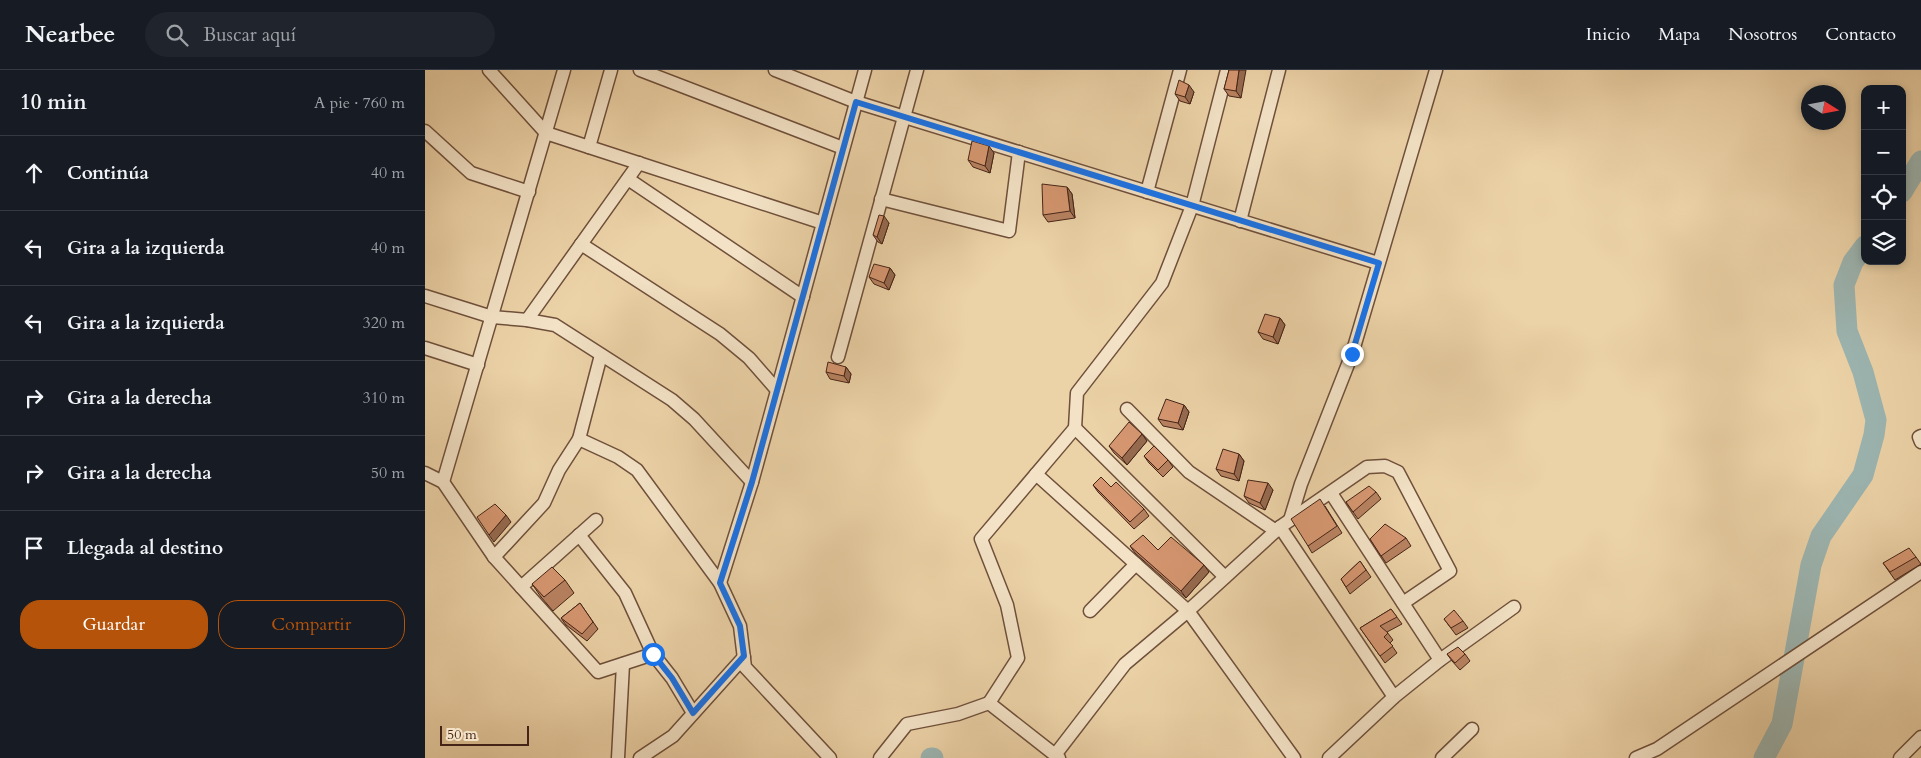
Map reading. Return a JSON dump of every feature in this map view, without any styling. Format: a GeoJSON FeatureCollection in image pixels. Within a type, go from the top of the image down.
{"type":"FeatureCollection","features":[{"type":"Feature","properties":{"kind":"street"},"geometry":{"type":"LineString","coordinates":[[489,70],[546,133],[823,223]]}},
{"type":"Feature","properties":{"kind":"street"},"geometry":{"type":"LineString","coordinates":[[443,482],[564,70]]}},
{"type":"Feature","properties":{"kind":"street"},"geometry":{"type":"LineString","coordinates":[[589,147],[611,70]]}},
{"type":"Feature","properties":{"kind":"street"},"geometry":{"type":"LineString","coordinates":[[640,70],[843,148]]}},
{"type":"Feature","properties":{"kind":"street"},"geometry":{"type":"LineString","coordinates":[[775,70],[856,102],[1379,263]]}},
{"type":"Feature","properties":{"kind":"street"},"geometry":{"type":"LineString","coordinates":[[720,583],[752,482],[865,70]]}},
{"type":"Feature","properties":{"kind":"street"},"geometry":{"type":"LineString","coordinates":[[838,358],[917,70]]}},
{"type":"Feature","properties":{"kind":"street"},"geometry":{"type":"LineString","coordinates":[[1147,192],[1180,70]]}},
{"type":"Feature","properties":{"kind":"street"},"geometry":{"type":"LineString","coordinates":[[880,758],[907,724],[958,714],[989,703],[1018,658],[1007,605],[981,539],[1075,428],[1077,394],[1162,283],[1192,206],[1227,70]]}},
{"type":"Feature","properties":{"kind":"street"},"geometry":{"type":"LineString","coordinates":[[1240,221],[1279,70]]}},
{"type":"Feature","properties":{"kind":"street"},"geometry":{"type":"LineString","coordinates":[[1282,526],[1301,484],[1352,354],[1436,70]]}},
{"type":"Feature","properties":{"kind":"street"},"geometry":{"type":"LineString","coordinates":[[425,130],[471,173],[529,192]]}},
{"type":"Feature","properties":{"kind":"street"},"geometry":{"type":"LineString","coordinates":[[881,199],[1009,231],[1019,152]]}},
{"type":"Feature","properties":{"kind":"street"},"geometry":{"type":"LineString","coordinates":[[527,320],[639,163]]}},
{"type":"Feature","properties":{"kind":"street"},"geometry":{"type":"LineString","coordinates":[[628,179],[803,297]]}},
{"type":"Feature","properties":{"kind":"street"},"geometry":{"type":"LineString","coordinates":[[581,244],[720,334],[749,358],[777,390]]}},
{"type":"Feature","properties":{"kind":"street"},"geometry":{"type":"LineString","coordinates":[[425,296],[492,317],[527,320],[555,326],[672,400],[695,419],[752,482]]}},
{"type":"Feature","properties":{"kind":"street"},"geometry":{"type":"LineString","coordinates":[[425,348],[478,364]]}},
{"type":"Feature","properties":{"kind":"street"},"geometry":{"type":"LineString","coordinates":[[494,557],[545,503],[559,470],[579,439],[601,355]]}},
{"type":"Feature","properties":{"kind":"street"},"geometry":{"type":"LineString","coordinates":[[1127,409],[1189,472],[1282,526],[1394,697]]}},
{"type":"Feature","properties":{"kind":"street"},"geometry":{"type":"LineString","coordinates":[[1075,428],[1225,577]]}},
{"type":"Feature","properties":{"kind":"street"},"geometry":{"type":"LineString","coordinates":[[1921,436],[1919,438],[1921,442]]}},
{"type":"Feature","properties":{"kind":"street"},"geometry":{"type":"LineString","coordinates":[[579,439],[619,457],[637,470],[720,583],[740,626],[745,667],[830,758]]}},
{"type":"Feature","properties":{"kind":"street"},"geometry":{"type":"LineString","coordinates":[[989,703],[1057,756],[1125,664],[1188,611],[1282,526],[1367,467],[1385,466],[1398,472],[1450,571],[1403,603]]}},
{"type":"Feature","properties":{"kind":"street"},"geometry":{"type":"LineString","coordinates":[[425,473],[443,482],[494,557],[598,672],[653,654]]}},
{"type":"Feature","properties":{"kind":"street"},"geometry":{"type":"LineString","coordinates":[[1036,474],[1188,611],[1295,758]]}},
{"type":"Feature","properties":{"kind":"street"},"geometry":{"type":"LineString","coordinates":[[1331,493],[1440,660]]}},
{"type":"Feature","properties":{"kind":"street"},"geometry":{"type":"LineString","coordinates":[[521,587],[596,520]]}},
{"type":"Feature","properties":{"kind":"street"},"geometry":{"type":"LineString","coordinates":[[579,535],[625,593],[653,654],[672,678],[693,713]]}},
{"type":"Feature","properties":{"kind":"street"},"geometry":{"type":"LineString","coordinates":[[1090,611],[1136,564]]}},
{"type":"Feature","properties":{"kind":"street"},"geometry":{"type":"LineString","coordinates":[[1637,758],[1657,749],[1921,572]]}},
{"type":"Feature","properties":{"kind":"street"},"geometry":{"type":"LineString","coordinates":[[1329,758],[1394,697],[1440,660],[1515,607]]}},
{"type":"Feature","properties":{"kind":"street"},"geometry":{"type":"LineString","coordinates":[[640,758],[673,736],[744,656]]}},
{"type":"Feature","properties":{"kind":"street"},"geometry":{"type":"LineString","coordinates":[[617,758],[623,664]]}},
{"type":"Feature","properties":{"kind":"street"},"geometry":{"type":"LineString","coordinates":[[1442,758],[1472,730]]}},
{"type":"Feature","properties":{"kind":"street"},"geometry":{"type":"LineString","coordinates":[[1900,758],[1921,736]]}},
{"type":"Feature","properties":{"kind":"building"},"geometry":{"type":"Polygon","coordinates":[[[1229,70],[1239,70],[1236,91],[1224,89],[1229,70]]]}},
{"type":"Feature","properties":{"kind":"building"},"geometry":{"type":"Polygon","coordinates":[[[1179,80],[1189,85],[1185,97],[1175,94],[1179,80]]]}},
{"type":"Feature","properties":{"kind":"building"},"geometry":{"type":"Polygon","coordinates":[[[972,141],[989,146],[985,166],[968,160],[972,141]]]}},
{"type":"Feature","properties":{"kind":"building"},"geometry":{"type":"Polygon","coordinates":[[[1042,184],[1067,187],[1070,211],[1043,215],[1042,184]]]}},
{"type":"Feature","properties":{"kind":"building"},"geometry":{"type":"Polygon","coordinates":[[[879,215],[884,216],[877,237],[873,235],[879,215]]]}},
{"type":"Feature","properties":{"kind":"building"},"geometry":{"type":"Polygon","coordinates":[[[874,264],[890,268],[884,283],[869,277],[874,264]]]}},
{"type":"Feature","properties":{"kind":"building"},"geometry":{"type":"Polygon","coordinates":[[[1265,314],[1280,318],[1273,337],[1258,332],[1265,314]]]}},
{"type":"Feature","properties":{"kind":"building"},"geometry":{"type":"Polygon","coordinates":[[[828,362],[846,367],[844,376],[826,372],[828,362]]]}},
{"type":"Feature","properties":{"kind":"building"},"geometry":{"type":"Polygon","coordinates":[[[1166,399],[1184,405],[1178,423],[1158,419],[1166,399]]]}},
{"type":"Feature","properties":{"kind":"building"},"geometry":{"type":"Polygon","coordinates":[[[1129,422],[1142,434],[1122,458],[1109,446],[1129,422]]]}},
{"type":"Feature","properties":{"kind":"building"},"geometry":{"type":"Polygon","coordinates":[[[1154,446],[1168,460],[1158,470],[1144,456],[1154,446]]]}},
{"type":"Feature","properties":{"kind":"building"},"geometry":{"type":"Polygon","coordinates":[[[1223,449],[1239,454],[1234,474],[1216,469],[1223,449]]]}},
{"type":"Feature","properties":{"kind":"building"},"geometry":{"type":"Polygon","coordinates":[[[1101,477],[1111,487],[1116,482],[1144,509],[1130,522],[1093,485],[1101,477]]]}},
{"type":"Feature","properties":{"kind":"building"},"geometry":{"type":"Polygon","coordinates":[[[1248,480],[1268,483],[1260,503],[1244,496],[1248,480]]]}},
{"type":"Feature","properties":{"kind":"building"},"geometry":{"type":"Polygon","coordinates":[[[1369,486],[1376,492],[1353,512],[1346,502],[1369,486]]]}},
{"type":"Feature","properties":{"kind":"building"},"geometry":{"type":"Polygon","coordinates":[[[1320,499],[1337,526],[1308,546],[1291,519],[1320,499]]]}},
{"type":"Feature","properties":{"kind":"building"},"geometry":{"type":"Polygon","coordinates":[[[495,504],[506,515],[489,535],[477,517],[495,504]]]}},
{"type":"Feature","properties":{"kind":"building"},"geometry":{"type":"Polygon","coordinates":[[[1385,524],[1406,538],[1381,556],[1370,539],[1385,524]]]}},
{"type":"Feature","properties":{"kind":"building"},"geometry":{"type":"Polygon","coordinates":[[[1143,535],[1158,550],[1171,537],[1204,565],[1181,591],[1130,546],[1143,535]]]}},
{"type":"Feature","properties":{"kind":"building"},"geometry":{"type":"Polygon","coordinates":[[[1909,548],[1916,557],[1890,572],[1883,563],[1909,548]]]}},
{"type":"Feature","properties":{"kind":"building"},"geometry":{"type":"Polygon","coordinates":[[[1360,561],[1366,570],[1346,587],[1341,579],[1360,561]]]}},
{"type":"Feature","properties":{"kind":"building"},"geometry":{"type":"Polygon","coordinates":[[[552,567],[565,580],[544,597],[532,584],[552,567]]]}},
{"type":"Feature","properties":{"kind":"building"},"geometry":{"type":"Polygon","coordinates":[[[580,603],[593,622],[582,634],[561,618],[580,603]]]}},
{"type":"Feature","properties":{"kind":"building"},"geometry":{"type":"Polygon","coordinates":[[[1391,609],[1397,617],[1380,626],[1388,633],[1384,637],[1393,646],[1380,656],[1360,628],[1391,609]]]}},
{"type":"Feature","properties":{"kind":"building"},"geometry":{"type":"Polygon","coordinates":[[[1454,610],[1463,621],[1451,628],[1444,619],[1454,610]]]}},
{"type":"Feature","properties":{"kind":"building"},"geometry":{"type":"Polygon","coordinates":[[[1458,647],[1465,654],[1455,663],[1447,654],[1458,647]]]}},
{"type":"Feature","properties":{"kind":"waterway"},"geometry":{"type":"LineString","coordinates":[[1906,185],[1921,161]]}},
{"type":"Feature","properties":{"kind":"waterway"},"geometry":{"type":"LineString","coordinates":[[1764,758],[1782,724],[1811,565],[1821,536],[1863,475],[1874,435],[1876,420],[1863,372],[1847,331],[1844,285],[1853,262],[1861,251]]}},
{"type":"Feature","properties":{"kind":"route"},"geometry":{"type":"LineString","coordinates":[[653,654],[672,678],[693,713],[744,656],[740,626],[720,583],[752,482],[856,102],[1379,263],[1352,354]]}}]}
